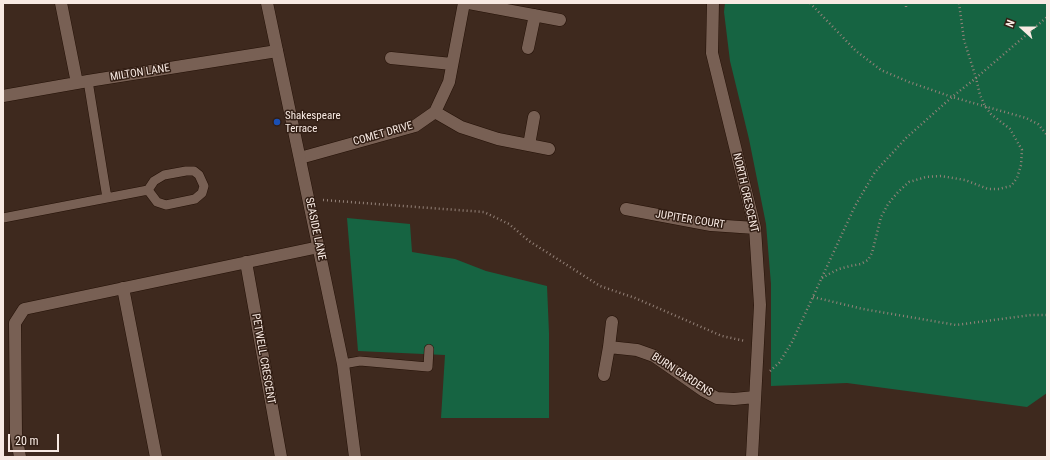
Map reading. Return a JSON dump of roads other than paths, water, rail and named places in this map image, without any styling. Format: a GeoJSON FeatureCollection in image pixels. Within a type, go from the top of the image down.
{"type":"FeatureCollection","features":[{"type":"Feature","properties":{"kind":"street"},"geometry":{"type":"LineString","coordinates":[[61,3],[82,82]]}},
{"type":"Feature","properties":{"kind":"street","name":"SEASIDE LANE"},"geometry":{"type":"LineString","coordinates":[[267,3],[343,364],[355,457]]}},
{"type":"Feature","properties":{"kind":"street"},"geometry":{"type":"LineString","coordinates":[[464,3],[449,82],[435,112],[461,127],[498,138],[549,149]]}},
{"type":"Feature","properties":{"kind":"street"},"geometry":{"type":"LineString","coordinates":[[469,3],[560,20]]}},
{"type":"Feature","properties":{"kind":"street","name":"NORTH CRESCENT"},"geometry":{"type":"LineString","coordinates":[[713,3],[712,53],[755,228],[760,305],[752,457]]}},
{"type":"Feature","properties":{"kind":"street"},"geometry":{"type":"LineString","coordinates":[[528,48],[535,15]]}},
{"type":"Feature","properties":{"kind":"street","name":"MILTON LANE"},"geometry":{"type":"LineString","coordinates":[[3,96],[277,51]]}},
{"type":"Feature","properties":{"kind":"street"},"geometry":{"type":"LineString","coordinates":[[391,58],[452,64]]}},
{"type":"Feature","properties":{"kind":"street","name":"COMET DRIVE"},"geometry":{"type":"LineString","coordinates":[[300,158],[415,126],[435,112]]}},
{"type":"Feature","properties":{"kind":"street"},"geometry":{"type":"LineString","coordinates":[[530,145],[534,117]]}},
{"type":"Feature","properties":{"kind":"street","name":"JUPITER COURT"},"geometry":{"type":"LineString","coordinates":[[626,209],[711,225],[755,228]]}},
{"type":"Feature","properties":{"kind":"street"},"geometry":{"type":"LineString","coordinates":[[20,457],[16,434],[15,323],[24,309],[319,247]]}},
{"type":"Feature","properties":{"kind":"street","name":"PETWELL CRESCENT"},"geometry":{"type":"LineString","coordinates":[[246,262],[281,457]]}},
{"type":"Feature","properties":{"kind":"street"},"geometry":{"type":"LineString","coordinates":[[123,288],[156,457]]}},
{"type":"Feature","properties":{"kind":"street"},"geometry":{"type":"LineString","coordinates":[[604,375],[612,322]]}},
{"type":"Feature","properties":{"kind":"street","name":"BURN GARDENS"},"geometry":{"type":"LineString","coordinates":[[609,347],[637,350],[654,356],[704,391],[717,398],[734,399],[755,391]]}},
{"type":"Feature","properties":{"kind":"lane"},"geometry":{"type":"LineString","coordinates":[[82,82],[106,198]]}},
{"type":"Feature","properties":{"kind":"lane"},"geometry":{"type":"LineString","coordinates":[[3,218],[148,190],[154,181],[164,175],[186,171],[194,171],[199,175],[204,186],[202,193],[195,199],[166,205],[157,202],[148,190]]}},
{"type":"Feature","properties":{"kind":"lane"},"geometry":{"type":"LineString","coordinates":[[343,364],[360,362],[428,367],[429,349]]}},
{"type":"Feature","properties":{"kind":"place","name":"Shakespeare Terrace"},"geometry":{"type":"Point","coordinates":[277,122]}}]}
